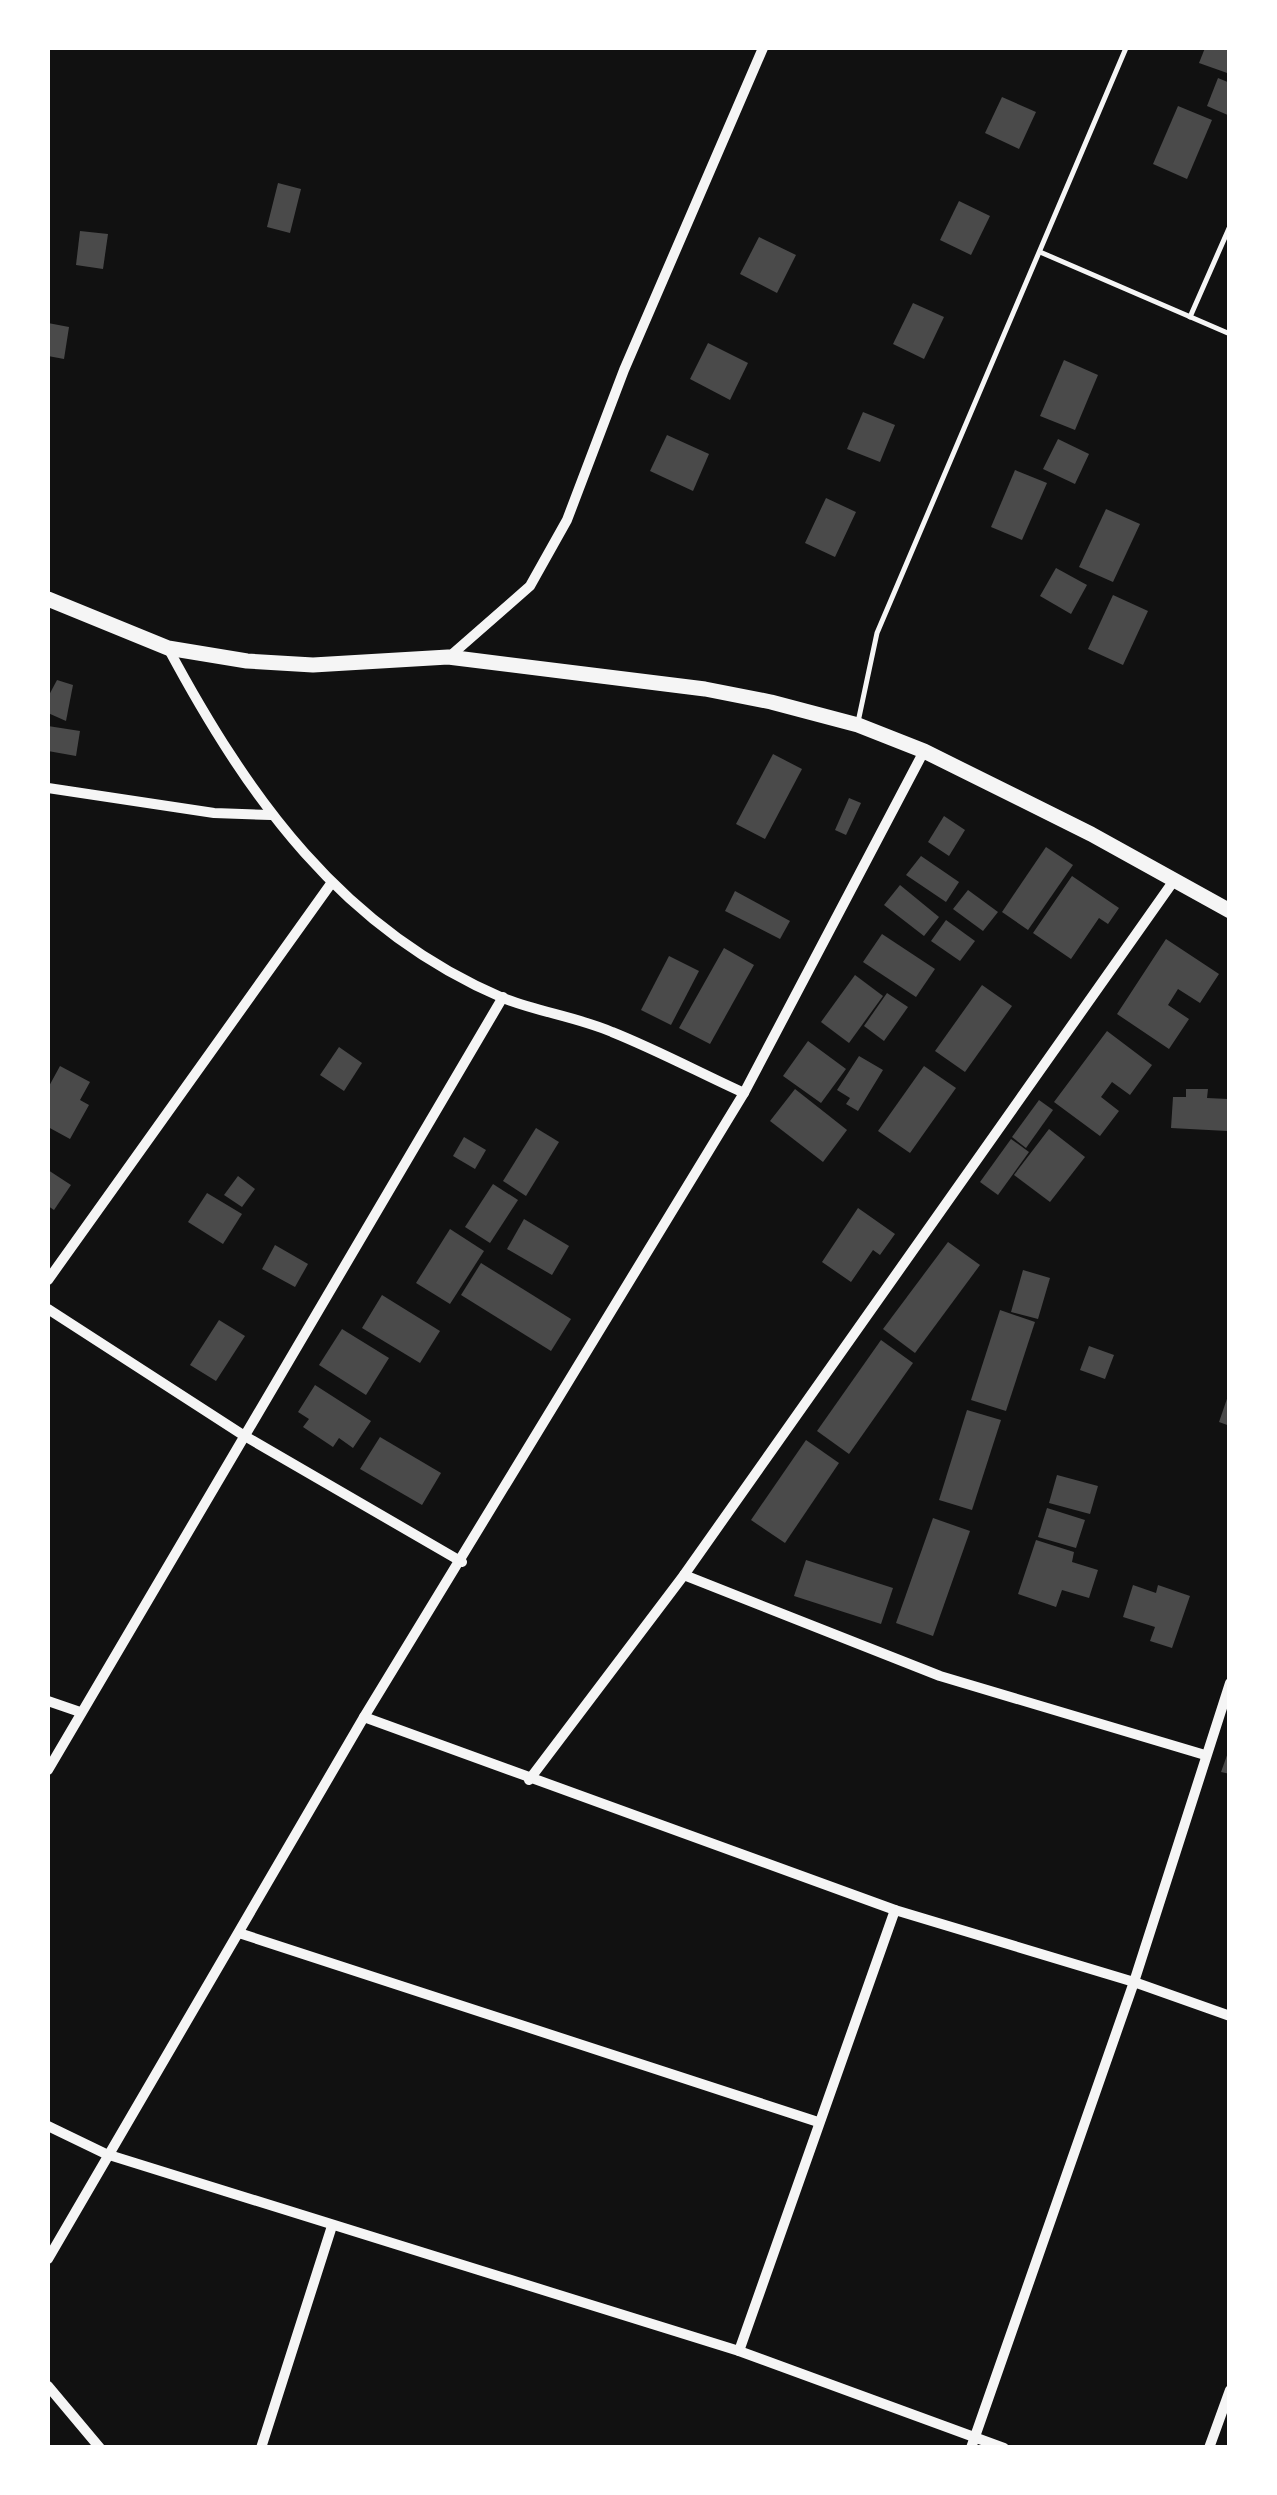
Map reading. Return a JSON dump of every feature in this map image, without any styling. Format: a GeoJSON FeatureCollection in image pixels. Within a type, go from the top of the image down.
{"type":"FeatureCollection","features":[{"type":"Feature","properties":{"kind":"main road"},"geometry":{"type":"LineString","coordinates":[[48,599],[168,648],[314,665],[448,657],[706,689],[858,725],[924,751],[1230,911]]}},
{"type":"Feature","properties":{"kind":"street"},"geometry":{"type":"LineString","coordinates":[[448,657],[530,586],[567,520],[624,370],[763,48]]}},
{"type":"Feature","properties":{"kind":"street"},"geometry":{"type":"LineString","coordinates":[[168,648],[212,730],[271,815],[330,885],[417,950],[503,998],[610,1031],[744,1093]]}},
{"type":"Feature","properties":{"kind":"street"},"geometry":{"type":"LineString","coordinates":[[48,2258],[364,1717],[462,1562],[744,1093],[924,751]]}},
{"type":"Feature","properties":{"kind":"street"},"geometry":{"type":"LineString","coordinates":[[48,788],[214,813],[271,815]]}},
{"type":"Feature","properties":{"kind":"street"},"geometry":{"type":"LineString","coordinates":[[528,1780],[684,1576],[1174,879]]}},
{"type":"Feature","properties":{"kind":"street"},"geometry":{"type":"LineString","coordinates":[[48,1280],[330,885]]}},
{"type":"Feature","properties":{"kind":"street"},"geometry":{"type":"LineString","coordinates":[[48,1770],[503,998]]}},
{"type":"Feature","properties":{"kind":"street"},"geometry":{"type":"LineString","coordinates":[[48,1309],[244,1434],[462,1562]]}},
{"type":"Feature","properties":{"kind":"street"},"geometry":{"type":"LineString","coordinates":[[684,1576],[940,1676],[1206,1755]]}},
{"type":"Feature","properties":{"kind":"street"},"geometry":{"type":"LineString","coordinates":[[973,2442],[1134,1982],[1230,1683]]}},
{"type":"Feature","properties":{"kind":"street"},"geometry":{"type":"LineString","coordinates":[[48,1701],[80,1712]]}},
{"type":"Feature","properties":{"kind":"street"},"geometry":{"type":"LineString","coordinates":[[364,1717],[528,1780],[895,1910],[1134,1982],[1230,2016]]}},
{"type":"Feature","properties":{"kind":"street"},"geometry":{"type":"LineString","coordinates":[[739,2351],[895,1910]]}},
{"type":"Feature","properties":{"kind":"street"},"geometry":{"type":"LineString","coordinates":[[238,1933],[818,2122]]}},
{"type":"Feature","properties":{"kind":"street"},"geometry":{"type":"LineString","coordinates":[[48,2126],[106,2154],[739,2351],[973,2442],[1004,2448]]}},
{"type":"Feature","properties":{"kind":"street"},"geometry":{"type":"LineString","coordinates":[[261,2448],[332,2226]]}},
{"type":"Feature","properties":{"kind":"street"},"geometry":{"type":"LineString","coordinates":[[48,2386],[99,2447]]}},
{"type":"Feature","properties":{"kind":"street"},"geometry":{"type":"LineString","coordinates":[[1209,2448],[1230,2390]]}},
{"type":"Feature","properties":{"kind":"lane"},"geometry":{"type":"LineString","coordinates":[[858,725],[878,633],[1126,48]]}},
{"type":"Feature","properties":{"kind":"lane"},"geometry":{"type":"LineString","coordinates":[[1190,317],[1230,226]]}},
{"type":"Feature","properties":{"kind":"lane"},"geometry":{"type":"LineString","coordinates":[[1040,252],[1230,334]]}},
{"type":"Feature","properties":{"kind":"building"},"geometry":{"type":"Polygon","coordinates":[[[1205,48],[1230,48],[1230,74],[1199,63],[1205,48]]]}},
{"type":"Feature","properties":{"kind":"building"},"geometry":{"type":"Polygon","coordinates":[[[1218,78],[1230,83],[1230,116],[1207,106],[1218,78]]]}},
{"type":"Feature","properties":{"kind":"building"},"geometry":{"type":"Polygon","coordinates":[[[1002,97],[1036,112],[1019,149],[985,133],[1002,97]]]}},
{"type":"Feature","properties":{"kind":"building"},"geometry":{"type":"Polygon","coordinates":[[[1178,106],[1212,120],[1187,179],[1153,164],[1178,106]]]}},
{"type":"Feature","properties":{"kind":"building"},"geometry":{"type":"Polygon","coordinates":[[[278,183],[301,189],[290,233],[267,227],[278,183]]]}},
{"type":"Feature","properties":{"kind":"building"},"geometry":{"type":"Polygon","coordinates":[[[959,201],[990,216],[971,255],[940,240],[959,201]]]}},
{"type":"Feature","properties":{"kind":"building"},"geometry":{"type":"Polygon","coordinates":[[[80,231],[108,234],[103,269],[76,265],[80,231]]]}},
{"type":"Feature","properties":{"kind":"building"},"geometry":{"type":"Polygon","coordinates":[[[759,237],[796,255],[777,293],[740,274],[759,237]]]}},
{"type":"Feature","properties":{"kind":"building"},"geometry":{"type":"Polygon","coordinates":[[[913,303],[944,317],[924,359],[893,344],[913,303]]]}},
{"type":"Feature","properties":{"kind":"building"},"geometry":{"type":"Polygon","coordinates":[[[48,323],[69,327],[64,359],[48,356],[48,323]]]}},
{"type":"Feature","properties":{"kind":"building"},"geometry":{"type":"Polygon","coordinates":[[[708,343],[748,363],[730,400],[690,379],[708,343]]]}},
{"type":"Feature","properties":{"kind":"building"},"geometry":{"type":"Polygon","coordinates":[[[1064,360],[1098,375],[1075,430],[1040,416],[1064,360]]]}},
{"type":"Feature","properties":{"kind":"building"},"geometry":{"type":"Polygon","coordinates":[[[863,412],[895,425],[880,462],[847,449],[863,412]]]}},
{"type":"Feature","properties":{"kind":"building"},"geometry":{"type":"Polygon","coordinates":[[[667,435],[709,454],[693,491],[650,471],[667,435]]]}},
{"type":"Feature","properties":{"kind":"building"},"geometry":{"type":"Polygon","coordinates":[[[1058,439],[1089,454],[1075,484],[1043,469],[1058,439]]]}},
{"type":"Feature","properties":{"kind":"building"},"geometry":{"type":"Polygon","coordinates":[[[1015,470],[1047,483],[1022,540],[991,527],[1015,470]]]}},
{"type":"Feature","properties":{"kind":"building"},"geometry":{"type":"Polygon","coordinates":[[[826,498],[856,512],[835,557],[805,543],[826,498]]]}},
{"type":"Feature","properties":{"kind":"building"},"geometry":{"type":"Polygon","coordinates":[[[1106,509],[1140,524],[1113,582],[1079,567],[1106,509]]]}},
{"type":"Feature","properties":{"kind":"building"},"geometry":{"type":"Polygon","coordinates":[[[1056,568],[1087,585],[1071,614],[1040,596],[1056,568]]]}},
{"type":"Feature","properties":{"kind":"building"},"geometry":{"type":"Polygon","coordinates":[[[1113,595],[1148,611],[1123,665],[1088,649],[1113,595]]]}},
{"type":"Feature","properties":{"kind":"building"},"geometry":{"type":"Polygon","coordinates":[[[57,680],[73,685],[66,721],[48,713],[48,697],[57,680]]]}},
{"type":"Feature","properties":{"kind":"building"},"geometry":{"type":"Polygon","coordinates":[[[48,726],[80,731],[76,756],[48,751],[48,726]]]}},
{"type":"Feature","properties":{"kind":"building"},"geometry":{"type":"Polygon","coordinates":[[[773,754],[802,769],[765,839],[736,824],[773,754]]]}},
{"type":"Feature","properties":{"kind":"building"},"geometry":{"type":"Polygon","coordinates":[[[849,798],[861,803],[846,835],[835,830],[849,798]]]}},
{"type":"Feature","properties":{"kind":"building"},"geometry":{"type":"Polygon","coordinates":[[[944,816],[965,830],[949,856],[928,842],[944,816]]]}},
{"type":"Feature","properties":{"kind":"building"},"geometry":{"type":"Polygon","coordinates":[[[1046,847],[1073,865],[1028,930],[1002,912],[1046,847]]]}},
{"type":"Feature","properties":{"kind":"building"},"geometry":{"type":"Polygon","coordinates":[[[921,856],[959,882],[946,902],[906,875],[921,856]]]}},
{"type":"Feature","properties":{"kind":"building"},"geometry":{"type":"Polygon","coordinates":[[[1072,876],[1119,908],[1108,924],[1099,918],[1071,959],[1033,933],[1072,876]]]}},
{"type":"Feature","properties":{"kind":"building"},"geometry":{"type":"Polygon","coordinates":[[[900,885],[939,917],[924,936],[884,905],[900,885]]]}},
{"type":"Feature","properties":{"kind":"building"},"geometry":{"type":"Polygon","coordinates":[[[968,890],[998,912],[983,931],[953,909],[968,890]]]}},
{"type":"Feature","properties":{"kind":"building"},"geometry":{"type":"Polygon","coordinates":[[[735,891],[790,921],[780,939],[725,911],[735,891]]]}},
{"type":"Feature","properties":{"kind":"building"},"geometry":{"type":"Polygon","coordinates":[[[946,920],[975,941],[960,961],[931,941],[946,920]]]}},
{"type":"Feature","properties":{"kind":"building"},"geometry":{"type":"Polygon","coordinates":[[[882,934],[935,969],[916,997],[863,962],[882,934]]]}},
{"type":"Feature","properties":{"kind":"building"},"geometry":{"type":"Polygon","coordinates":[[[1166,939],[1219,974],[1200,1003],[1178,989],[1168,1005],[1189,1019],[1169,1049],[1117,1014],[1166,939]]]}},
{"type":"Feature","properties":{"kind":"building"},"geometry":{"type":"Polygon","coordinates":[[[724,948],[754,965],[710,1044],[679,1028],[724,948]]]}},
{"type":"Feature","properties":{"kind":"building"},"geometry":{"type":"Polygon","coordinates":[[[669,956],[699,971],[671,1025],[641,1010],[669,956]]]}},
{"type":"Feature","properties":{"kind":"building"},"geometry":{"type":"Polygon","coordinates":[[[855,975],[883,996],[849,1043],[821,1022],[855,975]]]}},
{"type":"Feature","properties":{"kind":"building"},"geometry":{"type":"Polygon","coordinates":[[[982,985],[1012,1006],[965,1072],[935,1051],[982,985]]]}},
{"type":"Feature","properties":{"kind":"building"},"geometry":{"type":"Polygon","coordinates":[[[887,993],[908,1007],[884,1041],[864,1026],[887,993]]]}},
{"type":"Feature","properties":{"kind":"building"},"geometry":{"type":"Polygon","coordinates":[[[1107,1031],[1152,1065],[1130,1095],[1112,1082],[1101,1097],[1119,1111],[1100,1136],[1054,1102],[1107,1031]]]}},
{"type":"Feature","properties":{"kind":"building"},"geometry":{"type":"Polygon","coordinates":[[[808,1041],[846,1069],[821,1103],[783,1076],[808,1041]]]}},
{"type":"Feature","properties":{"kind":"building"},"geometry":{"type":"Polygon","coordinates":[[[339,1047],[362,1063],[344,1091],[320,1075],[339,1047]]]}},
{"type":"Feature","properties":{"kind":"building"},"geometry":{"type":"Polygon","coordinates":[[[859,1056],[883,1070],[858,1111],[846,1104],[850,1098],[837,1090],[859,1056]]]}},
{"type":"Feature","properties":{"kind":"building"},"geometry":{"type":"Polygon","coordinates":[[[60,1066],[90,1082],[80,1100],[89,1105],[70,1139],[48,1127],[48,1088],[60,1066]]]}},
{"type":"Feature","properties":{"kind":"building"},"geometry":{"type":"Polygon","coordinates":[[[924,1066],[956,1088],[910,1153],[878,1131],[924,1066]]]}},
{"type":"Feature","properties":{"kind":"building"},"geometry":{"type":"Polygon","coordinates":[[[795,1089],[847,1130],[823,1162],[770,1121],[795,1089]]]}},
{"type":"Feature","properties":{"kind":"building"},"geometry":{"type":"Polygon","coordinates":[[[1186,1089],[1208,1089],[1207,1098],[1228,1099],[1227,1131],[1171,1128],[1173,1097],[1186,1097],[1186,1089]]]}},
{"type":"Feature","properties":{"kind":"building"},"geometry":{"type":"Polygon","coordinates":[[[1039,1100],[1053,1110],[1026,1148],[1012,1137],[1039,1100]]]}},
{"type":"Feature","properties":{"kind":"building"},"geometry":{"type":"Polygon","coordinates":[[[536,1128],[559,1142],[526,1196],[503,1181],[536,1128]]]}},
{"type":"Feature","properties":{"kind":"building"},"geometry":{"type":"Polygon","coordinates":[[[1049,1129],[1085,1157],[1050,1202],[1014,1175],[1049,1129]]]}},
{"type":"Feature","properties":{"kind":"building"},"geometry":{"type":"Polygon","coordinates":[[[464,1137],[486,1150],[475,1169],[453,1156],[464,1137]]]}},
{"type":"Feature","properties":{"kind":"building"},"geometry":{"type":"Polygon","coordinates":[[[1011,1139],[1029,1152],[998,1195],[980,1182],[1011,1139]]]}},
{"type":"Feature","properties":{"kind":"building"},"geometry":{"type":"Polygon","coordinates":[[[48,1170],[71,1185],[54,1210],[48,1206],[48,1170]]]}},
{"type":"Feature","properties":{"kind":"building"},"geometry":{"type":"Polygon","coordinates":[[[238,1176],[255,1189],[242,1207],[224,1195],[238,1176]]]}},
{"type":"Feature","properties":{"kind":"building"},"geometry":{"type":"Polygon","coordinates":[[[493,1184],[518,1200],[490,1243],[465,1227],[493,1184]]]}},
{"type":"Feature","properties":{"kind":"building"},"geometry":{"type":"Polygon","coordinates":[[[207,1193],[242,1214],[223,1244],[188,1222],[207,1193]]]}},
{"type":"Feature","properties":{"kind":"building"},"geometry":{"type":"Polygon","coordinates":[[[858,1208],[895,1234],[880,1255],[873,1250],[851,1282],[822,1262],[858,1208]]]}},
{"type":"Feature","properties":{"kind":"building"},"geometry":{"type":"Polygon","coordinates":[[[524,1219],[569,1246],[552,1275],[507,1249],[524,1219]]]}},
{"type":"Feature","properties":{"kind":"building"},"geometry":{"type":"Polygon","coordinates":[[[450,1229],[484,1251],[450,1304],[416,1283],[450,1229]]]}},
{"type":"Feature","properties":{"kind":"building"},"geometry":{"type":"Polygon","coordinates":[[[948,1242],[980,1265],[915,1353],[883,1329],[948,1242]]]}},
{"type":"Feature","properties":{"kind":"building"},"geometry":{"type":"Polygon","coordinates":[[[275,1245],[308,1264],[295,1287],[262,1269],[275,1245]]]}},
{"type":"Feature","properties":{"kind":"building"},"geometry":{"type":"Polygon","coordinates":[[[481,1263],[571,1319],[551,1351],[461,1295],[481,1263]]]}},
{"type":"Feature","properties":{"kind":"building"},"geometry":{"type":"Polygon","coordinates":[[[1023,1270],[1050,1278],[1038,1319],[1011,1312],[1023,1270]]]}},
{"type":"Feature","properties":{"kind":"building"},"geometry":{"type":"Polygon","coordinates":[[[382,1295],[440,1331],[420,1363],[362,1328],[382,1295]]]}},
{"type":"Feature","properties":{"kind":"building"},"geometry":{"type":"Polygon","coordinates":[[[1000,1310],[1035,1322],[1006,1411],[971,1400],[1000,1310]]]}},
{"type":"Feature","properties":{"kind":"building"},"geometry":{"type":"Polygon","coordinates":[[[219,1320],[245,1336],[216,1381],[190,1365],[219,1320]]]}},
{"type":"Feature","properties":{"kind":"building"},"geometry":{"type":"Polygon","coordinates":[[[342,1329],[389,1358],[366,1395],[319,1365],[342,1329]]]}},
{"type":"Feature","properties":{"kind":"building"},"geometry":{"type":"Polygon","coordinates":[[[881,1340],[913,1363],[849,1454],[817,1431],[881,1340]]]}},
{"type":"Feature","properties":{"kind":"building"},"geometry":{"type":"Polygon","coordinates":[[[1089,1346],[1114,1355],[1105,1379],[1080,1370],[1089,1346]]]}},
{"type":"Feature","properties":{"kind":"building"},"geometry":{"type":"Polygon","coordinates":[[[315,1385],[371,1421],[353,1448],[339,1438],[333,1447],[303,1427],[309,1419],[298,1412],[315,1385]]]}},
{"type":"Feature","properties":{"kind":"building"},"geometry":{"type":"Polygon","coordinates":[[[1230,1393],[1230,1426],[1219,1422],[1230,1393]]]}},
{"type":"Feature","properties":{"kind":"building"},"geometry":{"type":"Polygon","coordinates":[[[967,1410],[1001,1420],[972,1510],[939,1500],[967,1410]]]}},
{"type":"Feature","properties":{"kind":"building"},"geometry":{"type":"Polygon","coordinates":[[[380,1437],[441,1473],[422,1505],[360,1469],[380,1437]]]}},
{"type":"Feature","properties":{"kind":"building"},"geometry":{"type":"Polygon","coordinates":[[[806,1440],[839,1463],[785,1543],[751,1520],[806,1440]]]}},
{"type":"Feature","properties":{"kind":"building"},"geometry":{"type":"Polygon","coordinates":[[[1057,1475],[1098,1486],[1090,1514],[1049,1503],[1057,1475]]]}},
{"type":"Feature","properties":{"kind":"building"},"geometry":{"type":"Polygon","coordinates":[[[1047,1508],[1085,1520],[1076,1548],[1038,1537],[1047,1508]]]}},
{"type":"Feature","properties":{"kind":"building"},"geometry":{"type":"Polygon","coordinates":[[[933,1518],[970,1531],[933,1636],[896,1623],[933,1518]]]}},
{"type":"Feature","properties":{"kind":"building"},"geometry":{"type":"Polygon","coordinates":[[[1036,1540],[1074,1552],[1072,1562],[1098,1570],[1089,1598],[1062,1590],[1056,1607],[1018,1594],[1036,1540]]]}},
{"type":"Feature","properties":{"kind":"building"},"geometry":{"type":"Polygon","coordinates":[[[806,1560],[893,1588],[881,1624],[794,1596],[806,1560]]]}},
{"type":"Feature","properties":{"kind":"building"},"geometry":{"type":"Polygon","coordinates":[[[1133,1585],[1156,1593],[1158,1585],[1190,1596],[1172,1648],[1150,1641],[1155,1627],[1123,1617],[1133,1585]]]}},
{"type":"Feature","properties":{"kind":"building"},"geometry":{"type":"Polygon","coordinates":[[[1230,1747],[1230,1774],[1221,1772],[1230,1747]]]}}]}
